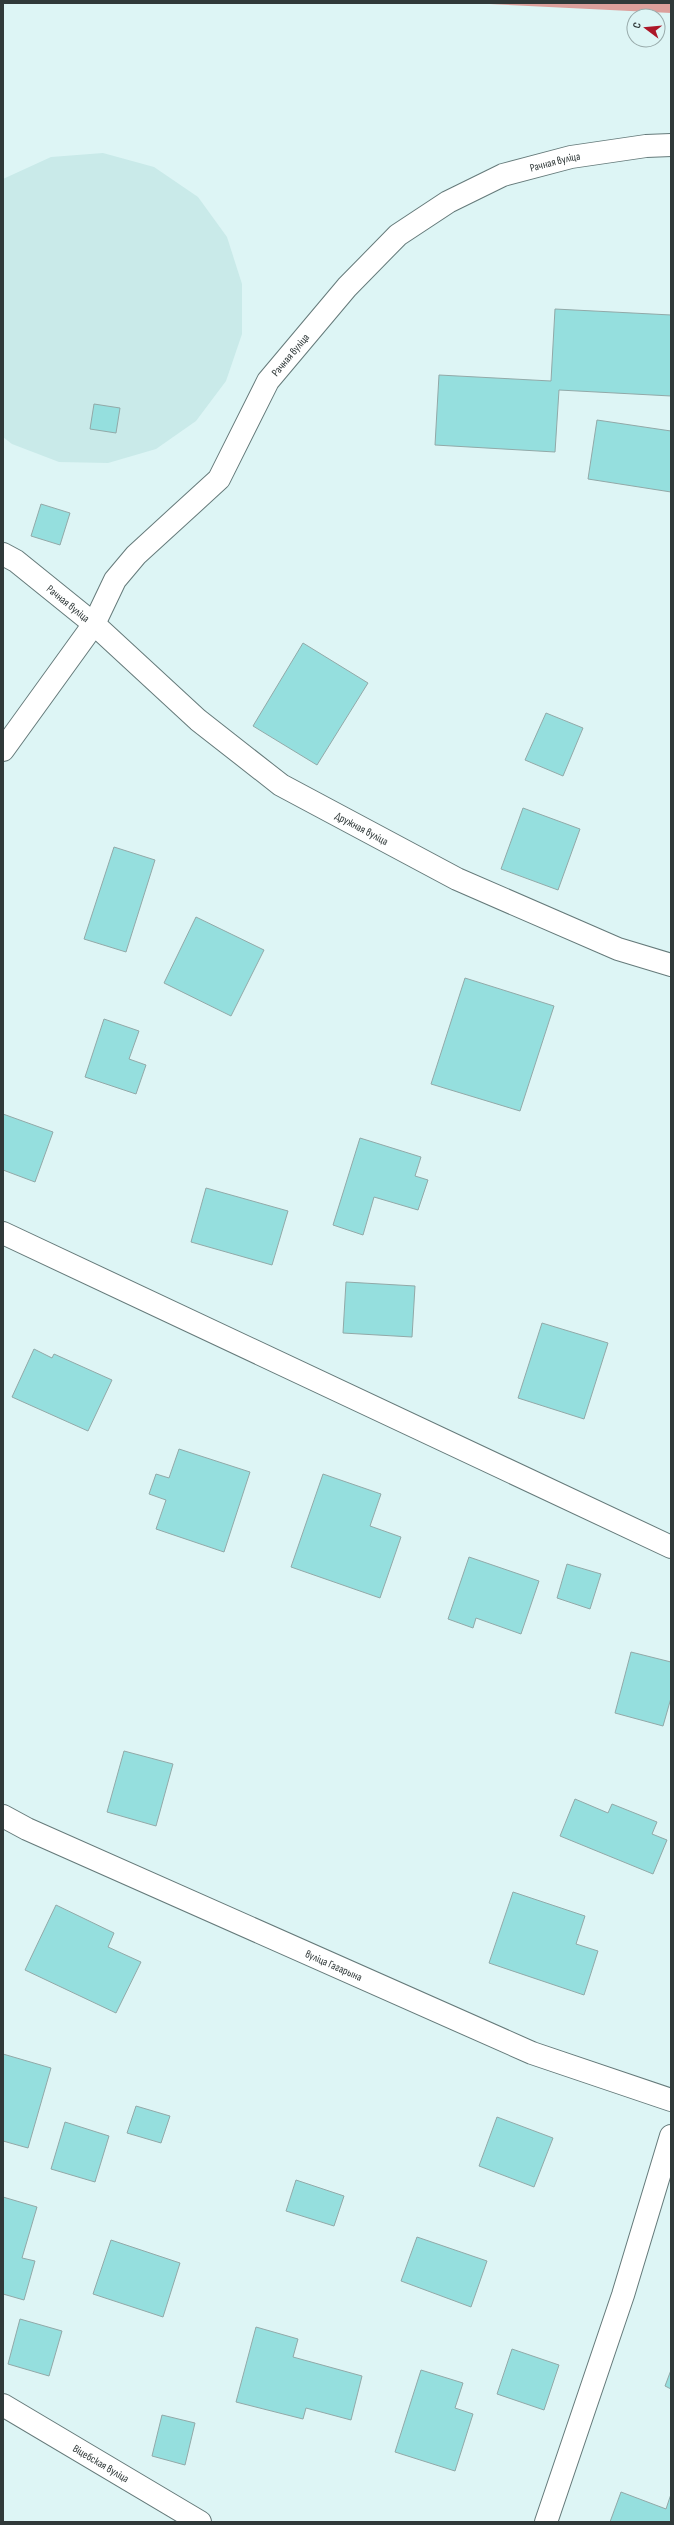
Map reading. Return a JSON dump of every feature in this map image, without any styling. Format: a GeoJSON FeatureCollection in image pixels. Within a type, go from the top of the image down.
{"type":"FeatureCollection","features":[{"type":"Feature","properties":{"kind":"street","name":"Рачная вуліца"},"geometry":{"type":"LineString","coordinates":[[3,554],[16,561],[94,624],[115,580],[136,555],[219,479],[268,381],[346,287],[398,235],[448,202],[503,175],[571,157],[671,145]]}},
{"type":"Feature","properties":{"kind":"street"},"geometry":{"type":"LineString","coordinates":[[3,750],[94,624]]}},
{"type":"Feature","properties":{"kind":"street","name":"Дружная вуліца"},"geometry":{"type":"LineString","coordinates":[[94,624],[198,720],[281,785],[457,879],[618,949],[671,964]]}},
{"type":"Feature","properties":{"kind":"street"},"geometry":{"type":"LineString","coordinates":[[3,1233],[671,1547]]}},
{"type":"Feature","properties":{"kind":"street","name":"вуліца Гагарына"},"geometry":{"type":"LineString","coordinates":[[3,1816],[27,1829],[532,2053],[671,2100]]}},
{"type":"Feature","properties":{"kind":"street"},"geometry":{"type":"LineString","coordinates":[[546,2522],[623,2294],[671,2136]]}},
{"type":"Feature","properties":{"kind":"street","name":"Віцебская вуліца"},"geometry":{"type":"LineString","coordinates":[[3,2405],[200,2522]]}},
{"type":"Feature","properties":{"kind":"shaded area"},"geometry":{"type":"Polygon","coordinates":[[[469,3],[671,3],[671,13],[666,13],[666,8],[626,8],[626,11],[469,3]]]}},
{"type":"Feature","properties":{"kind":"shaded area"},"geometry":{"type":"Polygon","coordinates":[[[103,153],[154,167],[198,197],[227,237],[242,284],[242,334],[226,381],[196,421],[156,449],[108,463],[59,462],[12,444],[3,437],[3,179],[51,157],[103,153]]]}},
{"type":"Feature","properties":{"kind":"building"},"geometry":{"type":"Polygon","coordinates":[[[555,309],[671,315],[671,396],[559,390],[555,452],[435,445],[439,375],[551,381],[555,309]]]}},
{"type":"Feature","properties":{"kind":"building"},"geometry":{"type":"Polygon","coordinates":[[[94,404],[120,408],[116,433],[90,429],[94,404]]]}},
{"type":"Feature","properties":{"kind":"building"},"geometry":{"type":"Polygon","coordinates":[[[597,420],[671,431],[671,492],[588,479],[597,420]]]}},
{"type":"Feature","properties":{"kind":"building"},"geometry":{"type":"Polygon","coordinates":[[[41,504],[70,513],[60,545],[31,536],[41,504]]]}},
{"type":"Feature","properties":{"kind":"building"},"geometry":{"type":"Polygon","coordinates":[[[303,643],[368,683],[317,765],[253,726],[303,643]]]}},
{"type":"Feature","properties":{"kind":"building"},"geometry":{"type":"Polygon","coordinates":[[[546,713],[583,728],[563,776],[525,760],[546,713]]]}},
{"type":"Feature","properties":{"kind":"building"},"geometry":{"type":"Polygon","coordinates":[[[523,808],[580,829],[558,890],[501,869],[523,808]]]}},
{"type":"Feature","properties":{"kind":"building"},"geometry":{"type":"Polygon","coordinates":[[[114,847],[155,860],[126,952],[84,939],[114,847]]]}},
{"type":"Feature","properties":{"kind":"building"},"geometry":{"type":"Polygon","coordinates":[[[196,917],[264,950],[231,1016],[164,983],[196,917]]]}},
{"type":"Feature","properties":{"kind":"building"},"geometry":{"type":"Polygon","coordinates":[[[465,978],[554,1006],[520,1111],[431,1084],[465,978]]]}},
{"type":"Feature","properties":{"kind":"building"},"geometry":{"type":"Polygon","coordinates":[[[104,1019],[139,1031],[129,1059],[146,1065],[136,1094],[85,1077],[104,1019]]]}},
{"type":"Feature","properties":{"kind":"building"},"geometry":{"type":"Polygon","coordinates":[[[3,1114],[53,1132],[35,1182],[3,1170],[3,1114]]]}},
{"type":"Feature","properties":{"kind":"building"},"geometry":{"type":"Polygon","coordinates":[[[360,1138],[421,1157],[415,1176],[428,1180],[418,1210],[374,1197],[363,1235],[333,1225],[360,1138]]]}},
{"type":"Feature","properties":{"kind":"building"},"geometry":{"type":"Polygon","coordinates":[[[206,1188],[288,1211],[272,1265],[191,1242],[206,1188]]]}},
{"type":"Feature","properties":{"kind":"building"},"geometry":{"type":"Polygon","coordinates":[[[346,1282],[415,1286],[412,1337],[343,1333],[346,1282]]]}},
{"type":"Feature","properties":{"kind":"building"},"geometry":{"type":"Polygon","coordinates":[[[542,1323],[608,1343],[584,1419],[518,1398],[542,1323]]]}},
{"type":"Feature","properties":{"kind":"building"},"geometry":{"type":"Polygon","coordinates":[[[34,1349],[52,1358],[54,1354],[112,1380],[88,1431],[12,1397],[34,1349]]]}},
{"type":"Feature","properties":{"kind":"building"},"geometry":{"type":"Polygon","coordinates":[[[179,1449],[250,1472],[224,1552],[156,1529],[166,1500],[149,1494],[156,1474],[169,1478],[179,1449]]]}},
{"type":"Feature","properties":{"kind":"building"},"geometry":{"type":"Polygon","coordinates":[[[323,1474],[381,1494],[370,1526],[401,1537],[380,1598],[291,1567],[323,1474]]]}},
{"type":"Feature","properties":{"kind":"building"},"geometry":{"type":"Polygon","coordinates":[[[469,1557],[539,1581],[521,1634],[476,1618],[473,1628],[448,1619],[469,1557]]]}},
{"type":"Feature","properties":{"kind":"building"},"geometry":{"type":"Polygon","coordinates":[[[567,1564],[601,1574],[590,1609],[557,1598],[567,1564]]]}},
{"type":"Feature","properties":{"kind":"building"},"geometry":{"type":"Polygon","coordinates":[[[631,1652],[671,1662],[671,1698],[663,1726],[615,1713],[631,1652]]]}},
{"type":"Feature","properties":{"kind":"building"},"geometry":{"type":"Polygon","coordinates":[[[124,1751],[173,1764],[156,1826],[107,1812],[124,1751]]]}},
{"type":"Feature","properties":{"kind":"building"},"geometry":{"type":"Polygon","coordinates":[[[575,1799],[608,1813],[612,1804],[657,1822],[652,1834],[667,1840],[653,1874],[560,1836],[575,1799]]]}},
{"type":"Feature","properties":{"kind":"building"},"geometry":{"type":"Polygon","coordinates":[[[513,1892],[585,1916],[576,1944],[598,1951],[584,1995],[489,1963],[513,1892]]]}},
{"type":"Feature","properties":{"kind":"building"},"geometry":{"type":"Polygon","coordinates":[[[56,1905],[114,1933],[108,1947],[141,1962],[116,2013],[25,1970],[56,1905]]]}},
{"type":"Feature","properties":{"kind":"building"},"geometry":{"type":"Polygon","coordinates":[[[3,2054],[51,2068],[28,2148],[3,2141],[3,2054]]]}},
{"type":"Feature","properties":{"kind":"building"},"geometry":{"type":"Polygon","coordinates":[[[136,2106],[170,2116],[161,2143],[127,2133],[136,2106]]]}},
{"type":"Feature","properties":{"kind":"building"},"geometry":{"type":"Polygon","coordinates":[[[497,2117],[553,2138],[534,2187],[479,2166],[497,2117]]]}},
{"type":"Feature","properties":{"kind":"building"},"geometry":{"type":"Polygon","coordinates":[[[65,2122],[109,2136],[95,2182],[51,2169],[65,2122]]]}},
{"type":"Feature","properties":{"kind":"building"},"geometry":{"type":"Polygon","coordinates":[[[296,2180],[344,2196],[334,2226],[286,2211],[296,2180]]]}},
{"type":"Feature","properties":{"kind":"building"},"geometry":{"type":"Polygon","coordinates":[[[3,2197],[37,2207],[22,2258],[35,2261],[24,2300],[3,2294],[3,2197]]]}},
{"type":"Feature","properties":{"kind":"building"},"geometry":{"type":"Polygon","coordinates":[[[417,2237],[487,2261],[471,2307],[401,2281],[417,2237]]]}},
{"type":"Feature","properties":{"kind":"building"},"geometry":{"type":"Polygon","coordinates":[[[111,2240],[180,2263],[163,2317],[93,2294],[111,2240]]]}},
{"type":"Feature","properties":{"kind":"building"},"geometry":{"type":"Polygon","coordinates":[[[20,2319],[62,2331],[49,2376],[8,2364],[20,2319]]]}},
{"type":"Feature","properties":{"kind":"building"},"geometry":{"type":"Polygon","coordinates":[[[256,2327],[298,2339],[293,2357],[362,2376],[351,2420],[306,2408],[303,2419],[236,2402],[256,2327]]]}},
{"type":"Feature","properties":{"kind":"building"},"geometry":{"type":"Polygon","coordinates":[[[512,2349],[559,2365],[544,2410],[497,2394],[512,2349]]]}},
{"type":"Feature","properties":{"kind":"building"},"geometry":{"type":"Polygon","coordinates":[[[421,2370],[463,2383],[455,2408],[473,2414],[455,2471],[395,2452],[421,2370]]]}},
{"type":"Feature","properties":{"kind":"building"},"geometry":{"type":"Polygon","coordinates":[[[671,2370],[671,2389],[665,2386],[671,2370]]]}},
{"type":"Feature","properties":{"kind":"building"},"geometry":{"type":"Polygon","coordinates":[[[162,2415],[195,2423],[185,2465],[152,2456],[162,2415]]]}},
{"type":"Feature","properties":{"kind":"building"},"geometry":{"type":"Polygon","coordinates":[[[621,2492],[666,2509],[671,2494],[671,2522],[610,2522],[621,2492]]]}}]}
